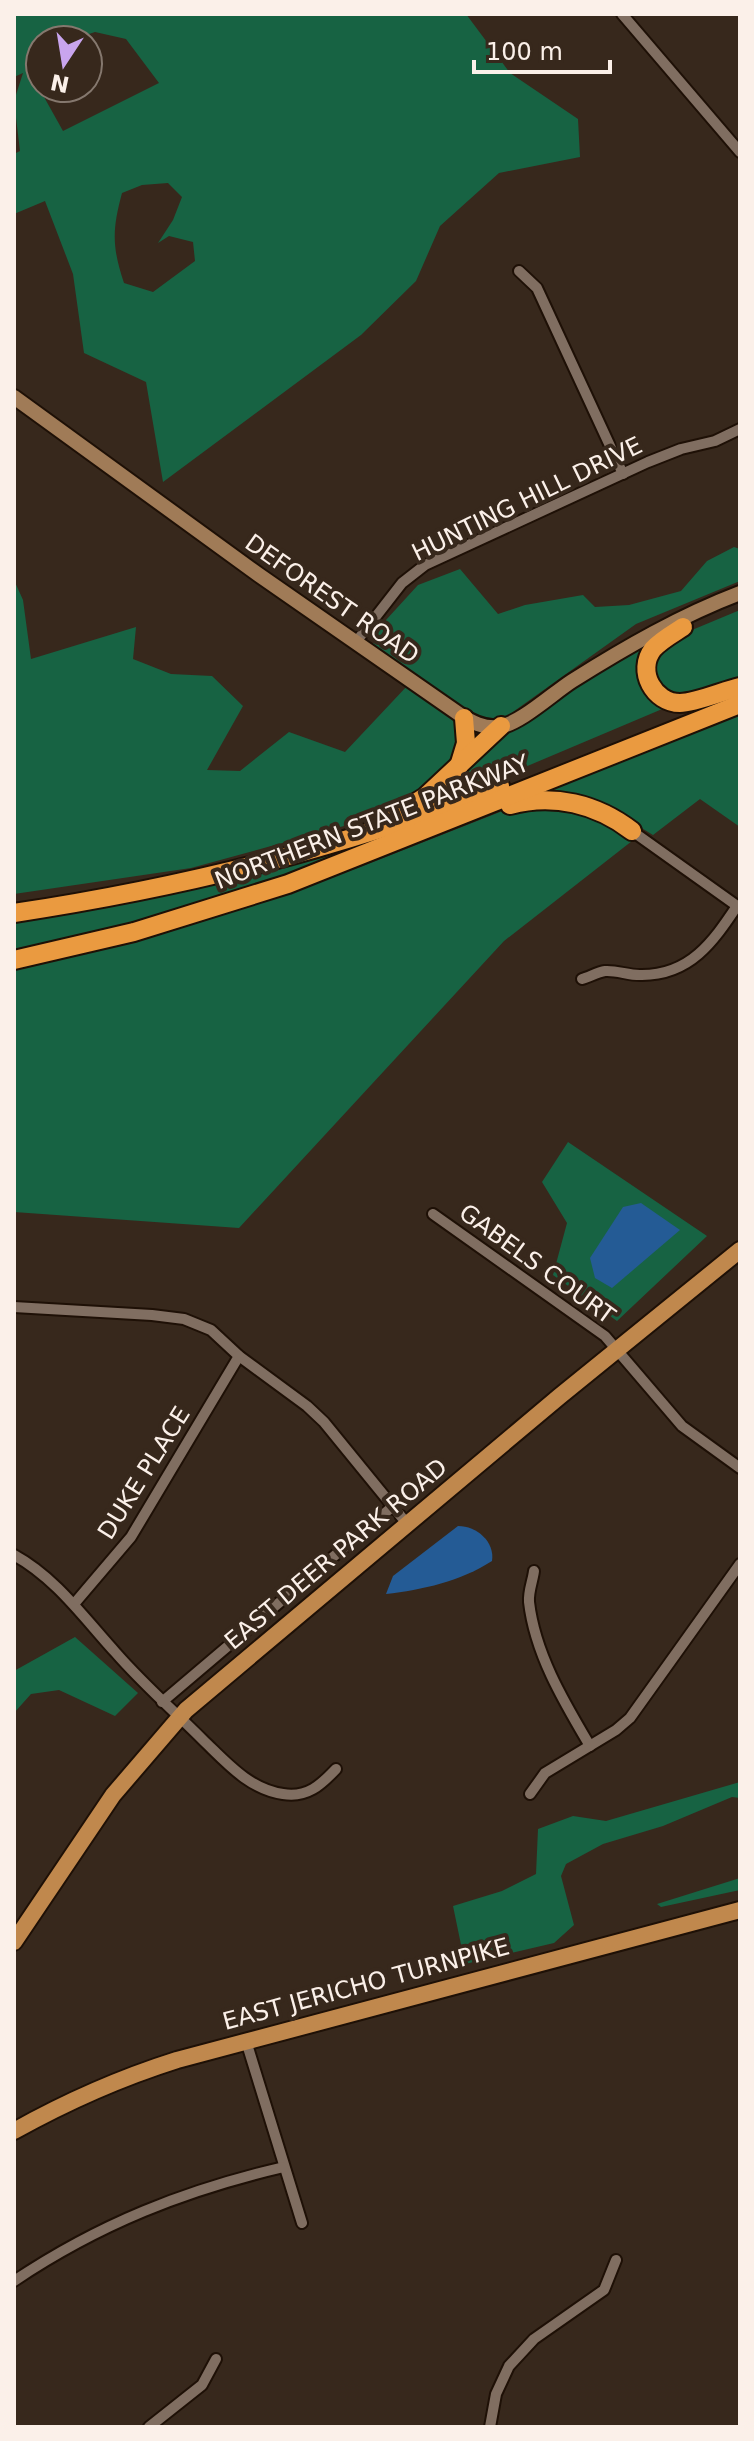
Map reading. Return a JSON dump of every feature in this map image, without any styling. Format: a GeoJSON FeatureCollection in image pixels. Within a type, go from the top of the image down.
{"type":"FeatureCollection","features":[{"type":"Feature","properties":{"kind":"highway"},"geometry":{"type":"LineString","coordinates":[[683,627],[659,644],[649,656],[647,676],[655,692],[667,701],[683,703],[740,689]]}},
{"type":"Feature","properties":{"kind":"highway","name":"NORTHERN STATE PARKWAY"},"geometry":{"type":"LineString","coordinates":[[14,913],[177,883],[304,852],[466,799],[740,689]]}},
{"type":"Feature","properties":{"kind":"highway","name":"NORTHERN STATE PARKWAY"},"geometry":{"type":"LineString","coordinates":[[14,960],[198,914],[318,873],[740,704]]}},
{"type":"Feature","properties":{"kind":"highway"},"geometry":{"type":"LineString","coordinates":[[459,766],[466,743],[464,718]]}},
{"type":"Feature","properties":{"kind":"highway"},"geometry":{"type":"LineString","coordinates":[[304,852],[345,832],[402,813],[425,797],[501,726]]}},
{"type":"Feature","properties":{"kind":"highway"},"geometry":{"type":"LineString","coordinates":[[445,822],[517,803],[546,799],[589,807],[632,831]]}},
{"type":"Feature","properties":{"kind":"main road","name":"EAST DEER PARK ROAD"},"geometry":{"type":"LineString","coordinates":[[14,1942],[98,1814],[179,1717],[617,1349],[740,1250]]}},
{"type":"Feature","properties":{"kind":"main road","name":"EAST JERICHO TURNPIKE"},"geometry":{"type":"LineString","coordinates":[[14,2131],[71,2101],[135,2073],[740,1910]]}},
{"type":"Feature","properties":{"kind":"street"},"geometry":{"type":"LineString","coordinates":[[622,14],[740,152]]}},
{"type":"Feature","properties":{"kind":"street"},"geometry":{"type":"LineString","coordinates":[[519,271],[537,288],[623,474]]}},
{"type":"Feature","properties":{"kind":"street","name":"DEFOREST ROAD"},"geometry":{"type":"LineString","coordinates":[[14,397],[259,575],[464,718],[482,726],[501,726]]}},
{"type":"Feature","properties":{"kind":"street","name":"HUNTING HILL DRIVE"},"geometry":{"type":"LineString","coordinates":[[356,642],[402,583],[425,565],[659,457],[715,441],[740,429]]}},
{"type":"Feature","properties":{"kind":"street"},"geometry":{"type":"LineString","coordinates":[[501,726],[670,623],[740,593]]}},
{"type":"Feature","properties":{"kind":"street"},"geometry":{"type":"LineString","coordinates":[[639,642],[740,602]]}},
{"type":"Feature","properties":{"kind":"street"},"geometry":{"type":"LineString","coordinates":[[582,979],[606,971],[643,975],[683,967],[714,940],[739,907],[632,831]]}},
{"type":"Feature","properties":{"kind":"street","name":"GABELS COURT"},"geometry":{"type":"LineString","coordinates":[[433,1214],[605,1336],[682,1426],[740,1468]]}},
{"type":"Feature","properties":{"kind":"street"},"geometry":{"type":"LineString","coordinates":[[14,1307],[184,1319],[211,1330],[239,1356],[324,1422],[408,1525]]}},
{"type":"Feature","properties":{"kind":"street","name":"DUKE PLACE"},"geometry":{"type":"LineString","coordinates":[[74,1604],[131,1537],[239,1356]]}},
{"type":"Feature","properties":{"kind":"street"},"geometry":{"type":"LineString","coordinates":[[162,1702],[392,1507]]}},
{"type":"Feature","properties":{"kind":"street"},"geometry":{"type":"LineString","coordinates":[[14,1555],[49,1580],[74,1604],[162,1702],[241,1776],[261,1788],[283,1794],[310,1792],[336,1769]]}},
{"type":"Feature","properties":{"kind":"street"},"geometry":{"type":"LineString","coordinates":[[530,1794],[545,1773],[630,1718],[740,1564]]}},
{"type":"Feature","properties":{"kind":"street"},"geometry":{"type":"LineString","coordinates":[[534,1571],[529,1600],[546,1663],[558,1691],[590,1746]]}},
{"type":"Feature","properties":{"kind":"street"},"geometry":{"type":"LineString","coordinates":[[246,2041],[302,2223]]}},
{"type":"Feature","properties":{"kind":"street"},"geometry":{"type":"LineString","coordinates":[[14,2281],[78,2241],[143,2210],[204,2188],[284,2167]]}},
{"type":"Feature","properties":{"kind":"street"},"geometry":{"type":"LineString","coordinates":[[490,2427],[496,2394],[509,2366],[534,2339],[604,2290],[616,2260]]}},
{"type":"Feature","properties":{"kind":"street"},"geometry":{"type":"LineString","coordinates":[[149,2427],[202,2385],[216,2359]]}},
{"type":"Feature","properties":{"kind":"green space"},"geometry":{"type":"Polygon","coordinates":[[[14,14],[466,14],[510,73],[578,119],[580,157],[499,173],[440,226],[416,281],[361,335],[163,482],[146,382],[84,353],[73,274],[45,201],[14,214],[14,154],[20,151],[14,101],[23,73],[14,77],[14,14]],[[168,183],[142,185],[122,193],[116,218],[115,248],[124,283],[153,292],[195,261],[193,242],[169,236],[158,243],[173,220],[182,197],[168,183]]]}},
{"type":"Feature","properties":{"kind":"green space"},"geometry":{"type":"Polygon","coordinates":[[[734,547],[740,549],[740,581],[636,624],[506,717],[490,719],[469,712],[373,644],[375,632],[418,585],[460,569],[498,614],[525,605],[583,595],[595,607],[629,605],[681,591],[707,561],[734,547]]]}},
{"type":"Feature","properties":{"kind":"green space"},"geometry":{"type":"Polygon","coordinates":[[[14,580],[23,600],[31,659],[136,627],[133,659],[171,674],[212,676],[243,706],[207,770],[240,771],[289,732],[345,752],[408,685],[457,720],[463,735],[455,762],[391,813],[191,868],[14,894],[14,580]]]}},
{"type":"Feature","properties":{"kind":"green space"},"geometry":{"type":"Polygon","coordinates":[[[740,610],[740,677],[696,694],[677,697],[659,688],[651,662],[668,640],[740,610]]]}},
{"type":"Feature","properties":{"kind":"green space"},"geometry":{"type":"Polygon","coordinates":[[[647,643],[642,660],[667,707],[499,778],[427,804],[426,800],[520,721],[570,687],[647,643]]]}},
{"type":"Feature","properties":{"kind":"green space"},"geometry":{"type":"Polygon","coordinates":[[[740,708],[740,827],[700,799],[653,835],[599,806],[570,796],[540,791],[740,708]]]}},
{"type":"Feature","properties":{"kind":"green space"},"geometry":{"type":"Polygon","coordinates":[[[523,803],[596,816],[632,841],[504,941],[239,1228],[14,1212],[14,969],[263,901],[523,803]]]}},
{"type":"Feature","properties":{"kind":"green space"},"geometry":{"type":"Polygon","coordinates":[[[395,832],[328,860],[180,911],[14,951],[14,917],[395,832]]]}},
{"type":"Feature","properties":{"kind":"green space"},"geometry":{"type":"Polygon","coordinates":[[[568,1142],[707,1236],[617,1321],[553,1275],[567,1223],[542,1182],[568,1142]]]}},
{"type":"Feature","properties":{"kind":"green space"},"geometry":{"type":"Polygon","coordinates":[[[75,1637],[138,1693],[115,1716],[59,1690],[31,1694],[14,1713],[14,1671],[75,1637]]]}},
{"type":"Feature","properties":{"kind":"green space"},"geometry":{"type":"Polygon","coordinates":[[[740,1782],[740,1798],[732,1797],[663,1826],[603,1844],[566,1864],[561,1876],[574,1925],[554,1943],[465,1964],[453,1906],[502,1891],[536,1874],[538,1829],[573,1816],[606,1821],[740,1782]]]}},
{"type":"Feature","properties":{"kind":"green space"},"geometry":{"type":"Polygon","coordinates":[[[740,1878],[740,1890],[661,1907],[657,1904],[740,1878]]]}},
{"type":"Feature","properties":{"kind":"water"},"geometry":{"type":"Polygon","coordinates":[[[641,1203],[680,1230],[612,1288],[595,1278],[590,1258],[623,1207],[641,1203]]]}},
{"type":"Feature","properties":{"kind":"water"},"geometry":{"type":"Polygon","coordinates":[[[458,1526],[472,1529],[483,1536],[491,1548],[492,1561],[441,1584],[386,1594],[393,1576],[458,1526]]]}}]}
